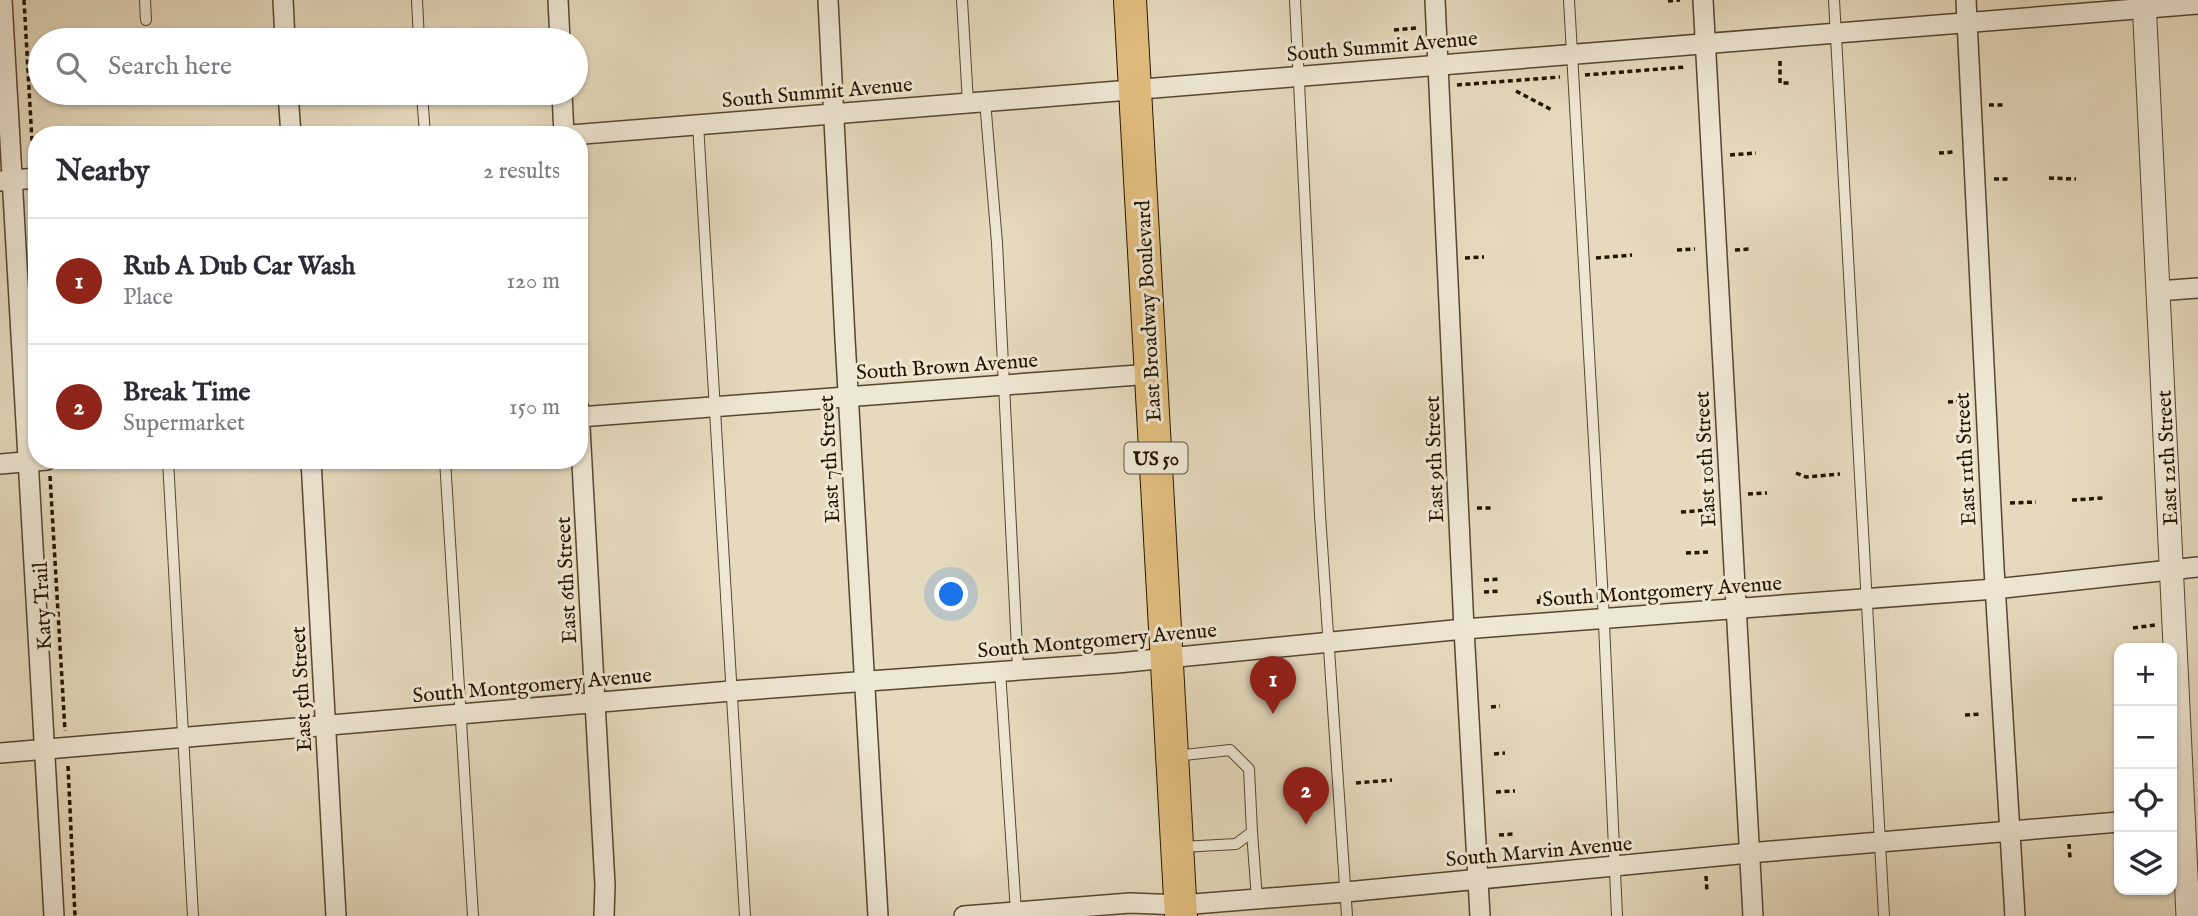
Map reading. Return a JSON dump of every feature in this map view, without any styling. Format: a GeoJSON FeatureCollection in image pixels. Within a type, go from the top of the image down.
{"type":"FeatureCollection","features":[{"type":"Feature","properties":{"kind":"highway","name":"East Broadway Boulevard"},"geometry":{"type":"LineString","coordinates":[[1130,0],[1181,910]]}},
{"type":"Feature","properties":{"kind":"street"},"geometry":{"type":"LineString","coordinates":[[2,0],[6,181],[28,355]]}},
{"type":"Feature","properties":{"kind":"street"},"geometry":{"type":"LineString","coordinates":[[283,0],[284,28]]}},
{"type":"Feature","properties":{"kind":"street"},"geometry":{"type":"LineString","coordinates":[[558,0],[559,28]]}},
{"type":"Feature","properties":{"kind":"street","name":"East 7th Street"},"geometry":{"type":"LineString","coordinates":[[828,0],[878,916]]}},
{"type":"Feature","properties":{"kind":"street","name":"East 9th Street"},"geometry":{"type":"LineString","coordinates":[[1435,0],[1480,916]]}},
{"type":"Feature","properties":{"kind":"street","name":"East 10th Street"},"geometry":{"type":"LineString","coordinates":[[1703,0],[1753,916]]}},
{"type":"Feature","properties":{"kind":"street","name":"East 11th Street"},"geometry":{"type":"LineString","coordinates":[[1966,0],[1995,590],[2015,916]]}},
{"type":"Feature","properties":{"kind":"street","name":"South Summit Avenue"},"geometry":{"type":"LineString","coordinates":[[588,133],[1967,22],[2144,4],[2198,4]]}},
{"type":"Feature","properties":{"kind":"street","name":"East 12th Street"},"geometry":{"type":"LineString","coordinates":[[2144,4],[2188,916]]}},
{"type":"Feature","properties":{"kind":"street"},"geometry":{"type":"LineString","coordinates":[[289,105],[290,126]]}},
{"type":"Feature","properties":{"kind":"street"},"geometry":{"type":"LineString","coordinates":[[563,105],[564,126]]}},
{"type":"Feature","properties":{"kind":"street"},"geometry":{"type":"LineString","coordinates":[[6,181],[28,179]]}},
{"type":"Feature","properties":{"kind":"street"},"geometry":{"type":"LineString","coordinates":[[2158,291],[2198,288]]}},
{"type":"Feature","properties":{"kind":"street","name":"South Brown Avenue"},"geometry":{"type":"LineString","coordinates":[[588,416],[1151,374]]}},
{"type":"Feature","properties":{"kind":"street"},"geometry":{"type":"LineString","coordinates":[[0,464],[28,465]]}},
{"type":"Feature","properties":{"kind":"street"},"geometry":{"type":"LineString","coordinates":[[42,469],[45,750],[54,916]]}},
{"type":"Feature","properties":{"kind":"street","name":"East 5th Street"},"geometry":{"type":"LineString","coordinates":[[311,469],[336,916]]}},
{"type":"Feature","properties":{"kind":"street","name":"East 6th Street"},"geometry":{"type":"LineString","coordinates":[[582,469],[605,885],[604,916]]}},
{"type":"Feature","properties":{"kind":"street","name":"South Montgomery Avenue"},"geometry":{"type":"LineString","coordinates":[[0,753],[731,691],[1167,659],[1464,629],[1995,590],[2198,567]]}},
{"type":"Feature","properties":{"kind":"street","name":"South Marvin Avenue"},"geometry":{"type":"LineString","coordinates":[[964,916],[1130,903],[1181,910],[1257,899],[2114,822]]}},
{"type":"Feature","properties":{"kind":"lane"},"geometry":{"type":"LineString","coordinates":[[145,0],[146,20]]}},
{"type":"Feature","properties":{"kind":"lane"},"geometry":{"type":"LineString","coordinates":[[417,0],[418,28]]}},
{"type":"Feature","properties":{"kind":"lane"},"geometry":{"type":"LineString","coordinates":[[962,0],[997,243],[1016,912]]}},
{"type":"Feature","properties":{"kind":"lane"},"geometry":{"type":"LineString","coordinates":[[1295,0],[1320,515],[1347,916]]}},
{"type":"Feature","properties":{"kind":"lane"},"geometry":{"type":"LineString","coordinates":[[1569,0],[1604,619],[1617,916]]}},
{"type":"Feature","properties":{"kind":"lane"},"geometry":{"type":"LineString","coordinates":[[1834,0],[1884,916]]}},
{"type":"Feature","properties":{"kind":"lane"},"geometry":{"type":"LineString","coordinates":[[423,105],[424,126]]}},
{"type":"Feature","properties":{"kind":"lane"},"geometry":{"type":"LineString","coordinates":[[698,124],[744,916]]}},
{"type":"Feature","properties":{"kind":"lane"},"geometry":{"type":"LineString","coordinates":[[169,469],[193,916]]}},
{"type":"Feature","properties":{"kind":"lane"},"geometry":{"type":"LineString","coordinates":[[446,469],[473,916]]}},
{"type":"Feature","properties":{"kind":"lane"},"geometry":{"type":"LineString","coordinates":[[1172,757],[1230,750],[1249,769],[1257,899]]}},
{"type":"Feature","properties":{"kind":"lane"},"geometry":{"type":"LineString","coordinates":[[1178,847],[1236,844],[1252,832]]}},
{"type":"Feature","properties":{"kind":"path"},"geometry":{"type":"LineString","coordinates":[[24,0],[28,65]]}},
{"type":"Feature","properties":{"kind":"path"},"geometry":{"type":"LineString","coordinates":[[1668,1],[1680,0]]}},
{"type":"Feature","properties":{"kind":"path"},"geometry":{"type":"LineString","coordinates":[[1395,30],[1417,29]]}},
{"type":"Feature","properties":{"kind":"path"},"geometry":{"type":"LineString","coordinates":[[1780,61],[1780,83],[1789,82]]}},
{"type":"Feature","properties":{"kind":"path"},"geometry":{"type":"LineString","coordinates":[[1516,92],[1552,110]]}},
{"type":"Feature","properties":{"kind":"path"},"geometry":{"type":"LineString","coordinates":[[1989,105],[2006,104]]}},
{"type":"Feature","properties":{"kind":"path"},"geometry":{"type":"LineString","coordinates":[[30,105],[32,126]]}},
{"type":"Feature","properties":{"kind":"path"},"geometry":{"type":"LineString","coordinates":[[1939,153],[1953,152]]}},
{"type":"Feature","properties":{"kind":"path"},"geometry":{"type":"LineString","coordinates":[[1728,155],[1756,153]]}},
{"type":"Feature","properties":{"kind":"path"},"geometry":{"type":"LineString","coordinates":[[2049,178],[2076,179]]}},
{"type":"Feature","properties":{"kind":"path"},"geometry":{"type":"LineString","coordinates":[[1994,180],[2011,179]]}},
{"type":"Feature","properties":{"kind":"path"},"geometry":{"type":"LineString","coordinates":[[1677,250],[1695,249]]}},
{"type":"Feature","properties":{"kind":"path"},"geometry":{"type":"LineString","coordinates":[[1583,258],[1632,255]]}},
{"type":"Feature","properties":{"kind":"path"},"geometry":{"type":"LineString","coordinates":[[1948,402],[1967,401]]}},
{"type":"Feature","properties":{"kind":"path","name":"Katy Trail"},"geometry":{"type":"LineString","coordinates":[[42,469],[66,736]]}},
{"type":"Feature","properties":{"kind":"path"},"geometry":{"type":"LineString","coordinates":[[1796,473],[1806,477],[1840,474]]}},
{"type":"Feature","properties":{"kind":"path"},"geometry":{"type":"LineString","coordinates":[[2071,500],[2103,498]]}},
{"type":"Feature","properties":{"kind":"path"},"geometry":{"type":"LineString","coordinates":[[2007,503],[2036,502]]}},
{"type":"Feature","properties":{"kind":"path"},"geometry":{"type":"LineString","coordinates":[[1681,512],[1709,510]]}},
{"type":"Feature","properties":{"kind":"path"},"geometry":{"type":"LineString","coordinates":[[1686,553],[1712,552]]}},
{"type":"Feature","properties":{"kind":"path"},"geometry":{"type":"LineString","coordinates":[[1484,580],[1500,579]]}},
{"type":"Feature","properties":{"kind":"path"},"geometry":{"type":"LineString","coordinates":[[1484,592],[1501,591]]}},
{"type":"Feature","properties":{"kind":"path"},"geometry":{"type":"LineString","coordinates":[[1539,606],[1538,597],[1552,596]]}},
{"type":"Feature","properties":{"kind":"path"},"geometry":{"type":"LineString","coordinates":[[1491,707],[1500,706]]}},
{"type":"Feature","properties":{"kind":"path"},"geometry":{"type":"LineString","coordinates":[[1965,715],[1982,714]]}},
{"type":"Feature","properties":{"kind":"path"},"geometry":{"type":"LineString","coordinates":[[1494,754],[1505,753]]}},
{"type":"Feature","properties":{"kind":"path"},"geometry":{"type":"LineString","coordinates":[[68,763],[75,916]]}},
{"type":"Feature","properties":{"kind":"path"},"geometry":{"type":"LineString","coordinates":[[1356,783],[1392,780]]}},
{"type":"Feature","properties":{"kind":"path"},"geometry":{"type":"LineString","coordinates":[[1496,792],[1515,791]]}},
{"type":"Feature","properties":{"kind":"path"},"geometry":{"type":"LineString","coordinates":[[1499,835],[1514,834]]}},
{"type":"Feature","properties":{"kind":"path"},"geometry":{"type":"LineString","coordinates":[[2069,844],[2070,858]]}},
{"type":"Feature","properties":{"kind":"path"},"geometry":{"type":"LineString","coordinates":[[1706,876],[1707,892]]}},
{"type":"Feature","properties":{"kind":"place","name":"Rub A Dub Car Wash"},"geometry":{"type":"Point","coordinates":[1273,714]}},
{"type":"Feature","properties":{"kind":"place","name":"Break Time"},"geometry":{"type":"Point","coordinates":[1306,825]}}]}
